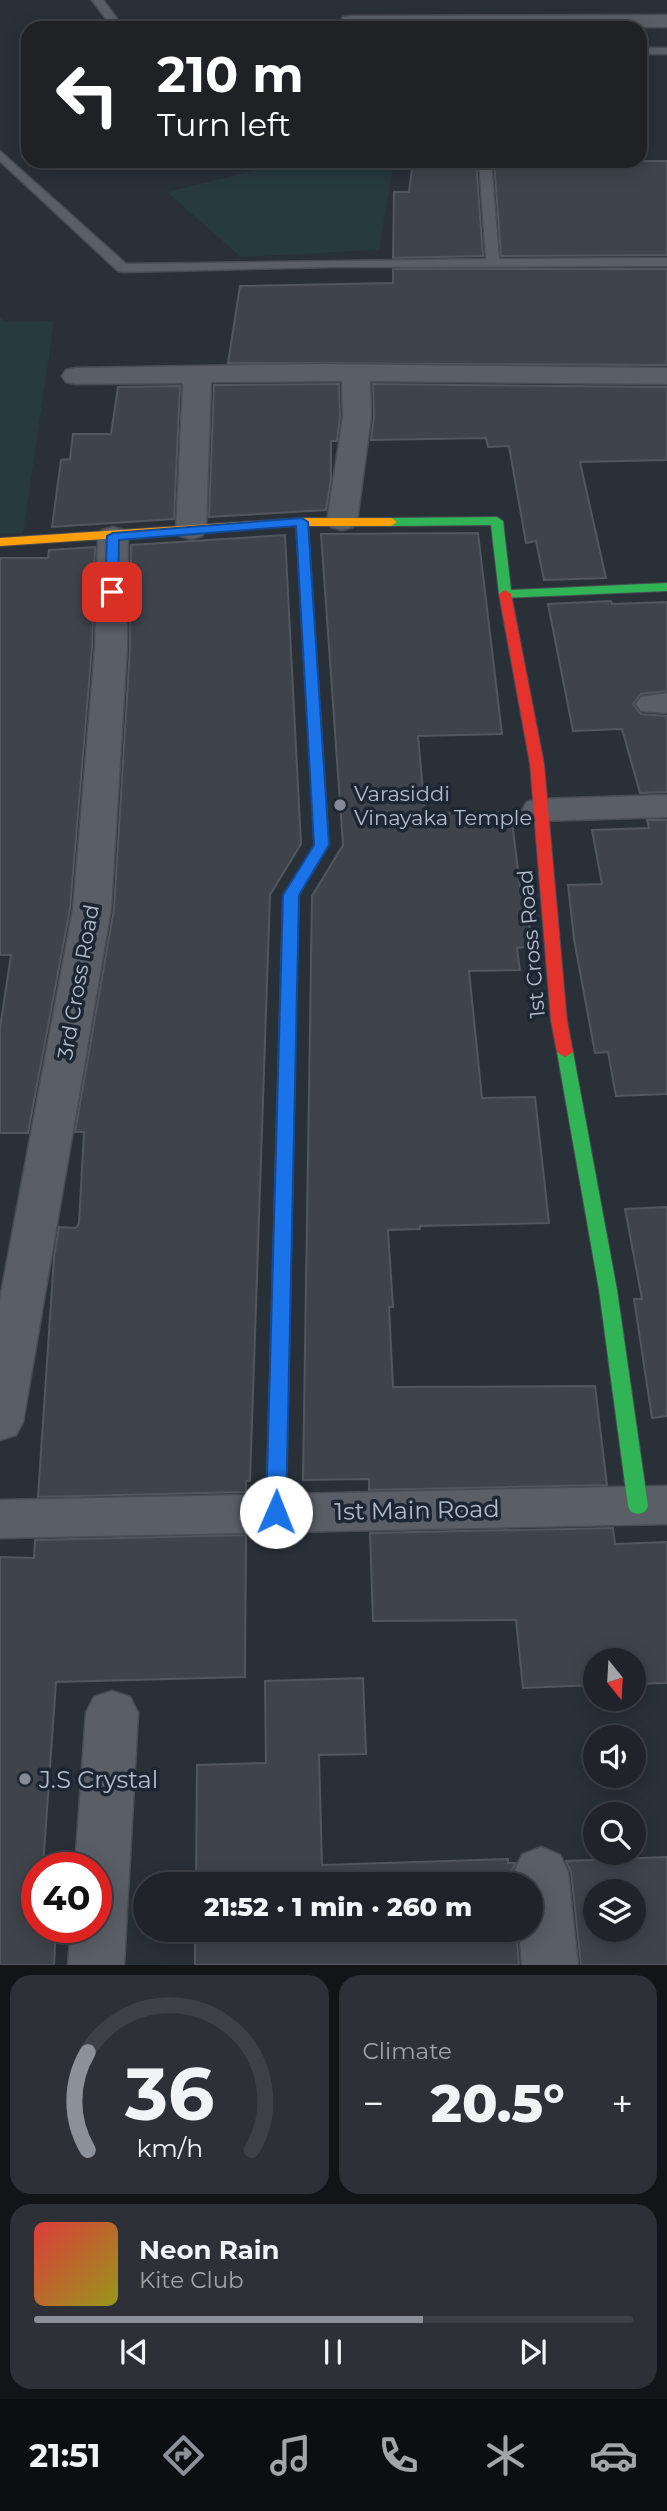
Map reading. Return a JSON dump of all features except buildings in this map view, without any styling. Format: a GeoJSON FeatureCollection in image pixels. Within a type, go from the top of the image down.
{"type":"FeatureCollection","features":[{"type":"Feature","properties":{"kind":"street"},"geometry":{"type":"LineString","coordinates":[[647,21],[667,21]]}},
{"type":"Feature","properties":{"kind":"street"},"geometry":{"type":"LineString","coordinates":[[191,530],[197,373]]}},
{"type":"Feature","properties":{"kind":"street"},"geometry":{"type":"LineString","coordinates":[[0,542],[302,522],[342,522],[357,416],[356,373]]}},
{"type":"Feature","properties":{"kind":"street"},"geometry":{"type":"LineString","coordinates":[[76,376],[356,373],[667,376]]}},
{"type":"Feature","properties":{"kind":"street","name":"1st Cross Road"},"geometry":{"type":"LineString","coordinates":[[342,522],[497,521],[505,594],[537,764],[559,1021],[608,1290],[652,1505]]}},
{"type":"Feature","properties":{"kind":"street"},"geometry":{"type":"LineString","coordinates":[[276,1512],[291,895],[322,845],[302,522]]}},
{"type":"Feature","properties":{"kind":"street","name":"3rd Cross Road"},"geometry":{"type":"LineString","coordinates":[[0,1422],[92,909],[109,674],[113,536]]}},
{"type":"Feature","properties":{"kind":"street"},"geometry":{"type":"LineString","coordinates":[[505,594],[667,587]]}},
{"type":"Feature","properties":{"kind":"street"},"geometry":{"type":"LineString","coordinates":[[540,810],[667,806]]}},
{"type":"Feature","properties":{"kind":"street","name":"1st Main Road"},"geometry":{"type":"LineString","coordinates":[[0,1518],[652,1505]]}},
{"type":"Feature","properties":{"kind":"street"},"geometry":{"type":"LineString","coordinates":[[96,1965],[112,1713]]}},
{"type":"Feature","properties":{"kind":"street"},"geometry":{"type":"LineString","coordinates":[[543,1893],[550,1965]]}},
{"type":"Feature","properties":{"kind":"lane"},"geometry":{"type":"LineString","coordinates":[[97,0],[114,21]]}},
{"type":"Feature","properties":{"kind":"lane"},"geometry":{"type":"LineString","coordinates":[[647,51],[667,51]]}},
{"type":"Feature","properties":{"kind":"lane"},"geometry":{"type":"LineString","coordinates":[[3,159],[21,158]]}},
{"type":"Feature","properties":{"kind":"lane"},"geometry":{"type":"LineString","coordinates":[[3,159],[123,268],[494,261],[667,262]]}},
{"type":"Feature","properties":{"kind":"lane"},"geometry":{"type":"LineString","coordinates":[[486,168],[494,261]]}},
{"type":"Feature","properties":{"kind":"green space"},"geometry":{"type":"Polygon","coordinates":[[[265,168],[393,168],[379,250],[241,257],[167,192],[265,168]]]}},
{"type":"Feature","properties":{"kind":"green space"},"geometry":{"type":"Polygon","coordinates":[[[0,316],[5,322],[54,321],[23,534],[0,533],[0,316]]]}},
{"type":"Feature","properties":{"kind":"traffic: fast"},"geometry":{"type":"LineString","coordinates":[[391,522],[497,521],[505,594],[667,587]]}},
{"type":"Feature","properties":{"kind":"traffic: fast"},"geometry":{"type":"LineString","coordinates":[[276,1512],[289,962]]}},
{"type":"Feature","properties":{"kind":"traffic: fast"},"geometry":{"type":"LineString","coordinates":[[565,1052],[608,1290],[638,1506]]}},
{"type":"Feature","properties":{"kind":"traffic: slow"},"geometry":{"type":"LineString","coordinates":[[0,542],[302,522],[391,522]]}},
{"type":"Feature","properties":{"kind":"traffic: slow"},"geometry":{"type":"LineString","coordinates":[[289,962],[291,895],[322,845],[302,522]]}},
{"type":"Feature","properties":{"kind":"traffic: jam"},"geometry":{"type":"LineString","coordinates":[[505,594],[537,764],[559,1021],[565,1052]]}},
{"type":"Feature","properties":{"kind":"place","name":"Varasiddi Vinayaka Temple"},"geometry":{"type":"Point","coordinates":[340,805]}},
{"type":"Feature","properties":{"kind":"place","name":"J.S Crystal"},"geometry":{"type":"Point","coordinates":[25,1779]}},
{"type":"Feature","properties":{"kind":"route"},"geometry":{"type":"LineString","coordinates":[[112,592],[113,536],[302,522],[322,845],[291,895],[276,1512]]}}]}
